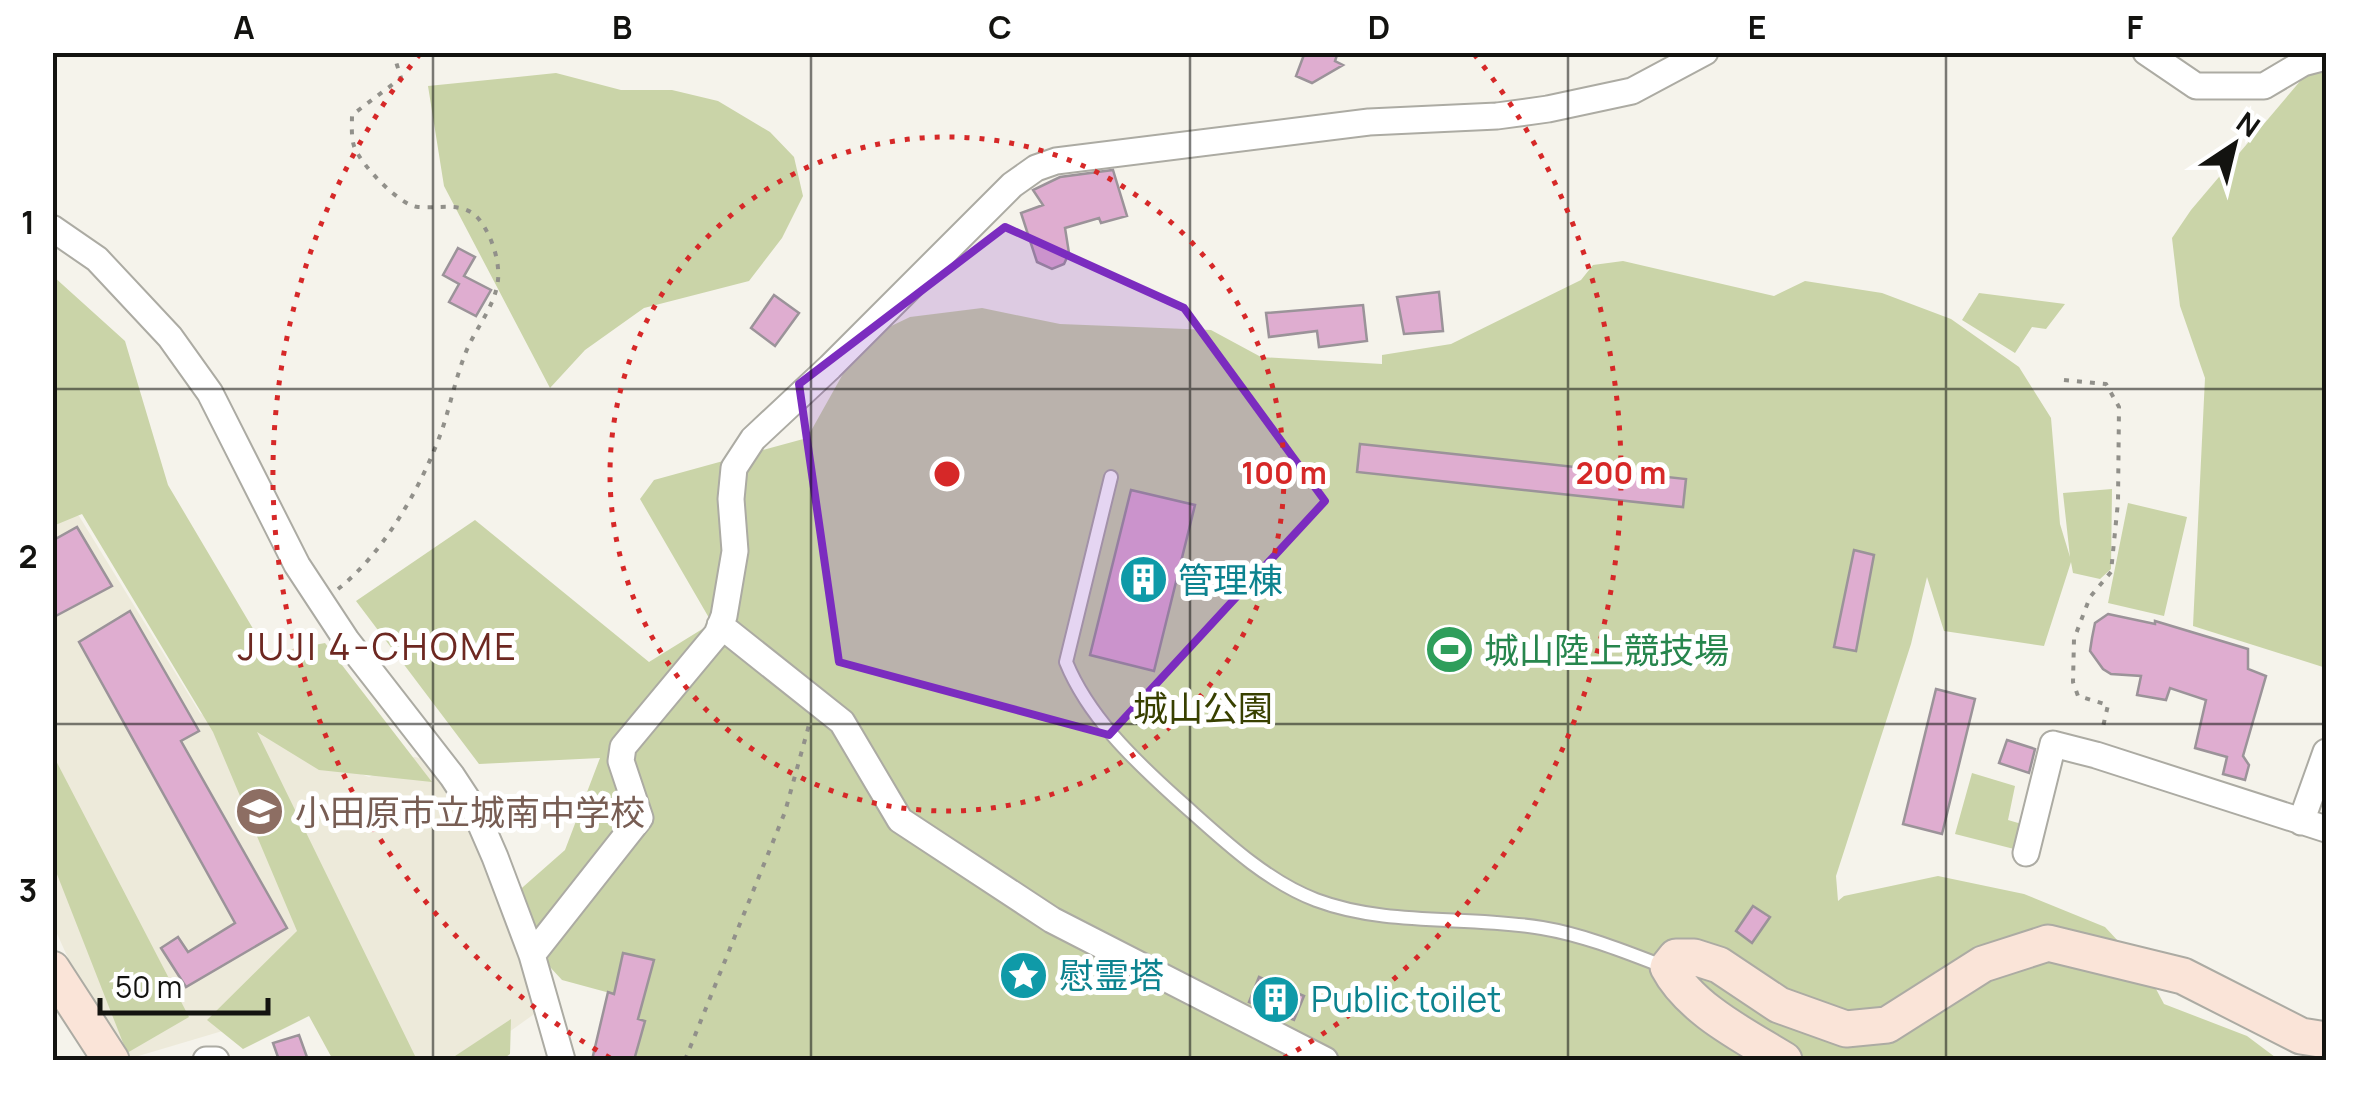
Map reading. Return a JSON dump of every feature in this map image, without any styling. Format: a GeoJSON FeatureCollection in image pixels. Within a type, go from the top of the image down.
{"type":"FeatureCollection","features":[{"type":"Feature","properties":{"kind":"street"},"geometry":{"type":"LineString","coordinates":[[532,955],[640,818],[621,761],[624,747],[710,646],[720,625],[735,551],[731,499],[734,468],[753,438],[830,367],[1012,185],[1036,168],[1056,161],[1368,122],[1496,116],[1548,109],[1632,90],[1705,52]]}},
{"type":"Feature","properties":{"kind":"street"},"geometry":{"type":"LineString","coordinates":[[2146,52],[2196,86],[2264,86],[2303,62],[2326,57]]}},
{"type":"Feature","properties":{"kind":"street"},"geometry":{"type":"LineString","coordinates":[[52,228],[97,258],[170,337],[210,393],[285,544],[322,602],[474,811],[496,857],[532,955],[562,1060]]}},
{"type":"Feature","properties":{"kind":"street"},"geometry":{"type":"LineString","coordinates":[[720,625],[842,722],[900,820],[1052,920],[1295,1054],[1325,1060]]}},
{"type":"Feature","properties":{"kind":"street"},"geometry":{"type":"LineString","coordinates":[[2026,853],[2053,744],[2314,826],[2326,752]]}},
{"type":"Feature","properties":{"kind":"street"},"geometry":{"type":"LineString","coordinates":[[1784,1060],[1702,1006],[1676,984],[1668,968],[1676,957],[1694,957],[1718,965],[1779,1006],[1846,1030],[1888,1025],[1983,964],[2048,943],[2182,976],[2301,1036],[2326,1040]]}},
{"type":"Feature","properties":{"kind":"street"},"geometry":{"type":"LineString","coordinates":[[52,969],[111,1060]]}},
{"type":"Feature","properties":{"kind":"street"},"geometry":{"type":"LineString","coordinates":[[206,1060],[216,1060]]}},
{"type":"Feature","properties":{"kind":"lane"},"geometry":{"type":"LineString","coordinates":[[1110,477],[1066,662],[1077,688],[1136,762],[1260,867],[1316,900],[1386,916],[1542,928],[1619,949],[1668,968]]}},
{"type":"Feature","properties":{"kind":"path"},"geometry":{"type":"LineString","coordinates":[[322,602],[361,572],[390,535],[442,432],[465,353],[491,304],[499,278],[493,243],[480,219],[466,208],[414,208],[378,181],[353,145],[352,115],[401,78],[393,52]]}},
{"type":"Feature","properties":{"kind":"path"},"geometry":{"type":"LineString","coordinates":[[2064,380],[2106,384],[2119,407],[2118,502],[2110,572],[2090,597],[2074,639],[2073,682],[2078,696],[2108,706],[2096,755]]}},
{"type":"Feature","properties":{"kind":"path"},"geometry":{"type":"LineString","coordinates":[[685,1060],[786,812],[816,701]]}},
{"type":"Feature","properties":{"kind":"highlighted area"},"geometry":{"type":"Polygon","coordinates":[[[1005,227],[1184,308],[1325,501],[1109,735],[839,662],[799,384],[1005,227]]]}},
{"type":"Feature","properties":{"kind":"shaded area","name":"小田原市立城南中学校"},"geometry":{"type":"Polygon","coordinates":[[[52,511],[79,516],[200,713],[219,726],[299,707],[330,762],[369,777],[414,757],[438,761],[487,847],[537,1012],[498,1040],[460,1060],[395,1060],[363,989],[125,1060],[94,1015],[53,925],[52,511]]]}},
{"type":"Feature","properties":{"kind":"green space"},"geometry":{"type":"Polygon","coordinates":[[[2324,53],[2326,668],[2193,626],[2205,378],[2180,306],[2172,238],[2191,210],[2324,53]]]}},
{"type":"Feature","properties":{"kind":"green space"},"geometry":{"type":"Polygon","coordinates":[[[556,73],[621,90],[672,90],[718,101],[770,132],[794,157],[803,196],[782,238],[749,281],[644,308],[585,350],[550,388],[444,186],[428,86],[556,73]]]}},
{"type":"Feature","properties":{"kind":"green space","name":"城山公園"},"geometry":{"type":"Polygon","coordinates":[[[1623,261],[1774,296],[1805,281],[1882,293],[1951,319],[2019,367],[2051,418],[2060,524],[2070,557],[2063,493],[2112,489],[2111,569],[2100,579],[2073,573],[2071,562],[2044,646],[1944,631],[1927,577],[1911,644],[1836,876],[1838,901],[1844,896],[1938,876],[2024,894],[2105,927],[2147,972],[2164,1004],[2247,1036],[2279,1060],[621,1060],[632,999],[562,980],[525,940],[515,894],[565,850],[600,758],[479,764],[356,601],[475,520],[649,662],[712,623],[640,499],[654,480],[807,438],[862,340],[910,317],[982,308],[1060,324],[1211,330],[1261,357],[1382,364],[1382,355],[1451,344],[1581,280],[1593,265],[1623,261]]]}},
{"type":"Feature","properties":{"kind":"green space"},"geometry":{"type":"Polygon","coordinates":[[[53,276],[125,341],[168,485],[268,654],[325,643],[432,782],[319,770],[257,732],[417,1060],[333,1060],[309,1016],[243,1049],[207,1020],[297,931],[213,732],[82,514],[53,526],[53,276]]]}},
{"type":"Feature","properties":{"kind":"green space"},"geometry":{"type":"Polygon","coordinates":[[[1979,293],[2065,304],[2046,329],[2032,327],[2015,353],[1962,320],[1979,293]]]}},
{"type":"Feature","properties":{"kind":"green space"},"geometry":{"type":"Polygon","coordinates":[[[2128,503],[2187,517],[2164,616],[2108,603],[2128,503]]]}},
{"type":"Feature","properties":{"kind":"green space"},"geometry":{"type":"Polygon","coordinates":[[[52,753],[189,1017],[127,1053],[53,864],[52,753]]]}},
{"type":"Feature","properties":{"kind":"green space"},"geometry":{"type":"Polygon","coordinates":[[[1972,773],[2015,786],[2008,820],[2025,825],[2018,850],[1955,834],[1972,773]]]}},
{"type":"Feature","properties":{"kind":"green space"},"geometry":{"type":"Polygon","coordinates":[[[511,1019],[510,1054],[502,1060],[449,1060],[511,1019]]]}},
{"type":"Feature","properties":{"kind":"building"},"geometry":{"type":"Polygon","coordinates":[[[1305,52],[1338,52],[1335,61],[1343,65],[1312,83],[1296,76],[1305,52]]]}},
{"type":"Feature","properties":{"kind":"building"},"geometry":{"type":"Polygon","coordinates":[[[1113,170],[1127,216],[1101,223],[1099,218],[1065,228],[1069,253],[1064,264],[1052,269],[1037,262],[1021,213],[1043,205],[1033,190],[1060,177],[1113,170]]]}},
{"type":"Feature","properties":{"kind":"building"},"geometry":{"type":"Polygon","coordinates":[[[458,248],[475,257],[464,276],[491,290],[476,316],[449,302],[459,284],[443,275],[458,248]]]}},
{"type":"Feature","properties":{"kind":"building"},"geometry":{"type":"Polygon","coordinates":[[[1439,292],[1443,331],[1404,334],[1397,297],[1439,292]]]}},
{"type":"Feature","properties":{"kind":"building"},"geometry":{"type":"Polygon","coordinates":[[[774,295],[799,313],[775,346],[751,328],[774,295]]]}},
{"type":"Feature","properties":{"kind":"building"},"geometry":{"type":"Polygon","coordinates":[[[1363,305],[1367,341],[1319,347],[1317,331],[1269,337],[1266,313],[1363,305]]]}},
{"type":"Feature","properties":{"kind":"building"},"geometry":{"type":"Polygon","coordinates":[[[1360,444],[1686,479],[1683,507],[1357,472],[1360,444]]]}},
{"type":"Feature","properties":{"kind":"building","name":"管理棟"},"geometry":{"type":"Polygon","coordinates":[[[1131,490],[1195,505],[1154,671],[1090,655],[1131,490]]]}},
{"type":"Feature","properties":{"kind":"building"},"geometry":{"type":"Polygon","coordinates":[[[77,527],[112,586],[52,618],[52,541],[77,527]]]}},
{"type":"Feature","properties":{"kind":"building"},"geometry":{"type":"Polygon","coordinates":[[[1854,550],[1874,555],[1856,651],[1834,647],[1854,550]]]}},
{"type":"Feature","properties":{"kind":"building"},"geometry":{"type":"Polygon","coordinates":[[[130,611],[199,731],[181,741],[287,928],[186,987],[161,948],[178,937],[188,952],[235,923],[79,642],[130,611]]]}},
{"type":"Feature","properties":{"kind":"building"},"geometry":{"type":"Polygon","coordinates":[[[2108,614],[2155,621],[2248,649],[2248,669],[2266,676],[2243,756],[2249,765],[2245,780],[2223,774],[2227,757],[2195,748],[2206,700],[2170,688],[2166,700],[2137,695],[2141,676],[2111,674],[2103,669],[2090,651],[2095,623],[2108,614]]]}},
{"type":"Feature","properties":{"kind":"building"},"geometry":{"type":"Polygon","coordinates":[[[1936,689],[1975,699],[1942,834],[1903,824],[1936,689]]]}},
{"type":"Feature","properties":{"kind":"building"},"geometry":{"type":"Polygon","coordinates":[[[2007,740],[2035,749],[2029,773],[1999,763],[2007,740]]]}},
{"type":"Feature","properties":{"kind":"building"},"geometry":{"type":"Polygon","coordinates":[[[1753,906],[1770,917],[1752,943],[1736,931],[1753,906]]]}},
{"type":"Feature","properties":{"kind":"building"},"geometry":{"type":"Polygon","coordinates":[[[623,953],[654,960],[638,1019],[645,1021],[634,1060],[592,1060],[608,992],[614,994],[623,953]]]}},
{"type":"Feature","properties":{"kind":"building","name":"Public toilet"},"geometry":{"type":"Polygon","coordinates":[[[1259,977],[1304,996],[1294,1020],[1249,1002],[1259,977]]]}},
{"type":"Feature","properties":{"kind":"building"},"geometry":{"type":"Polygon","coordinates":[[[299,1035],[308,1060],[279,1060],[273,1043],[299,1035]]]}},
{"type":"Feature","properties":{"kind":"place","name":"管理棟"},"geometry":{"type":"Point","coordinates":[1143,580]}},
{"type":"Feature","properties":{"kind":"place","name":"城山陸上競技場"},"geometry":{"type":"Point","coordinates":[1449,650]}},
{"type":"Feature","properties":{"kind":"place","name":"小田原市立城南中学校"},"geometry":{"type":"Point","coordinates":[260,812]}},
{"type":"Feature","properties":{"kind":"place","name":"慰霊塔"},"geometry":{"type":"Point","coordinates":[1024,975]}},
{"type":"Feature","properties":{"kind":"place","name":"Public toilet"},"geometry":{"type":"Point","coordinates":[1276,999]}},
{"type":"Feature","properties":{"kind":"district","name":"JUJI 4-CHOME"},"geometry":{"type":"Point","coordinates":[378,645]}}]}
